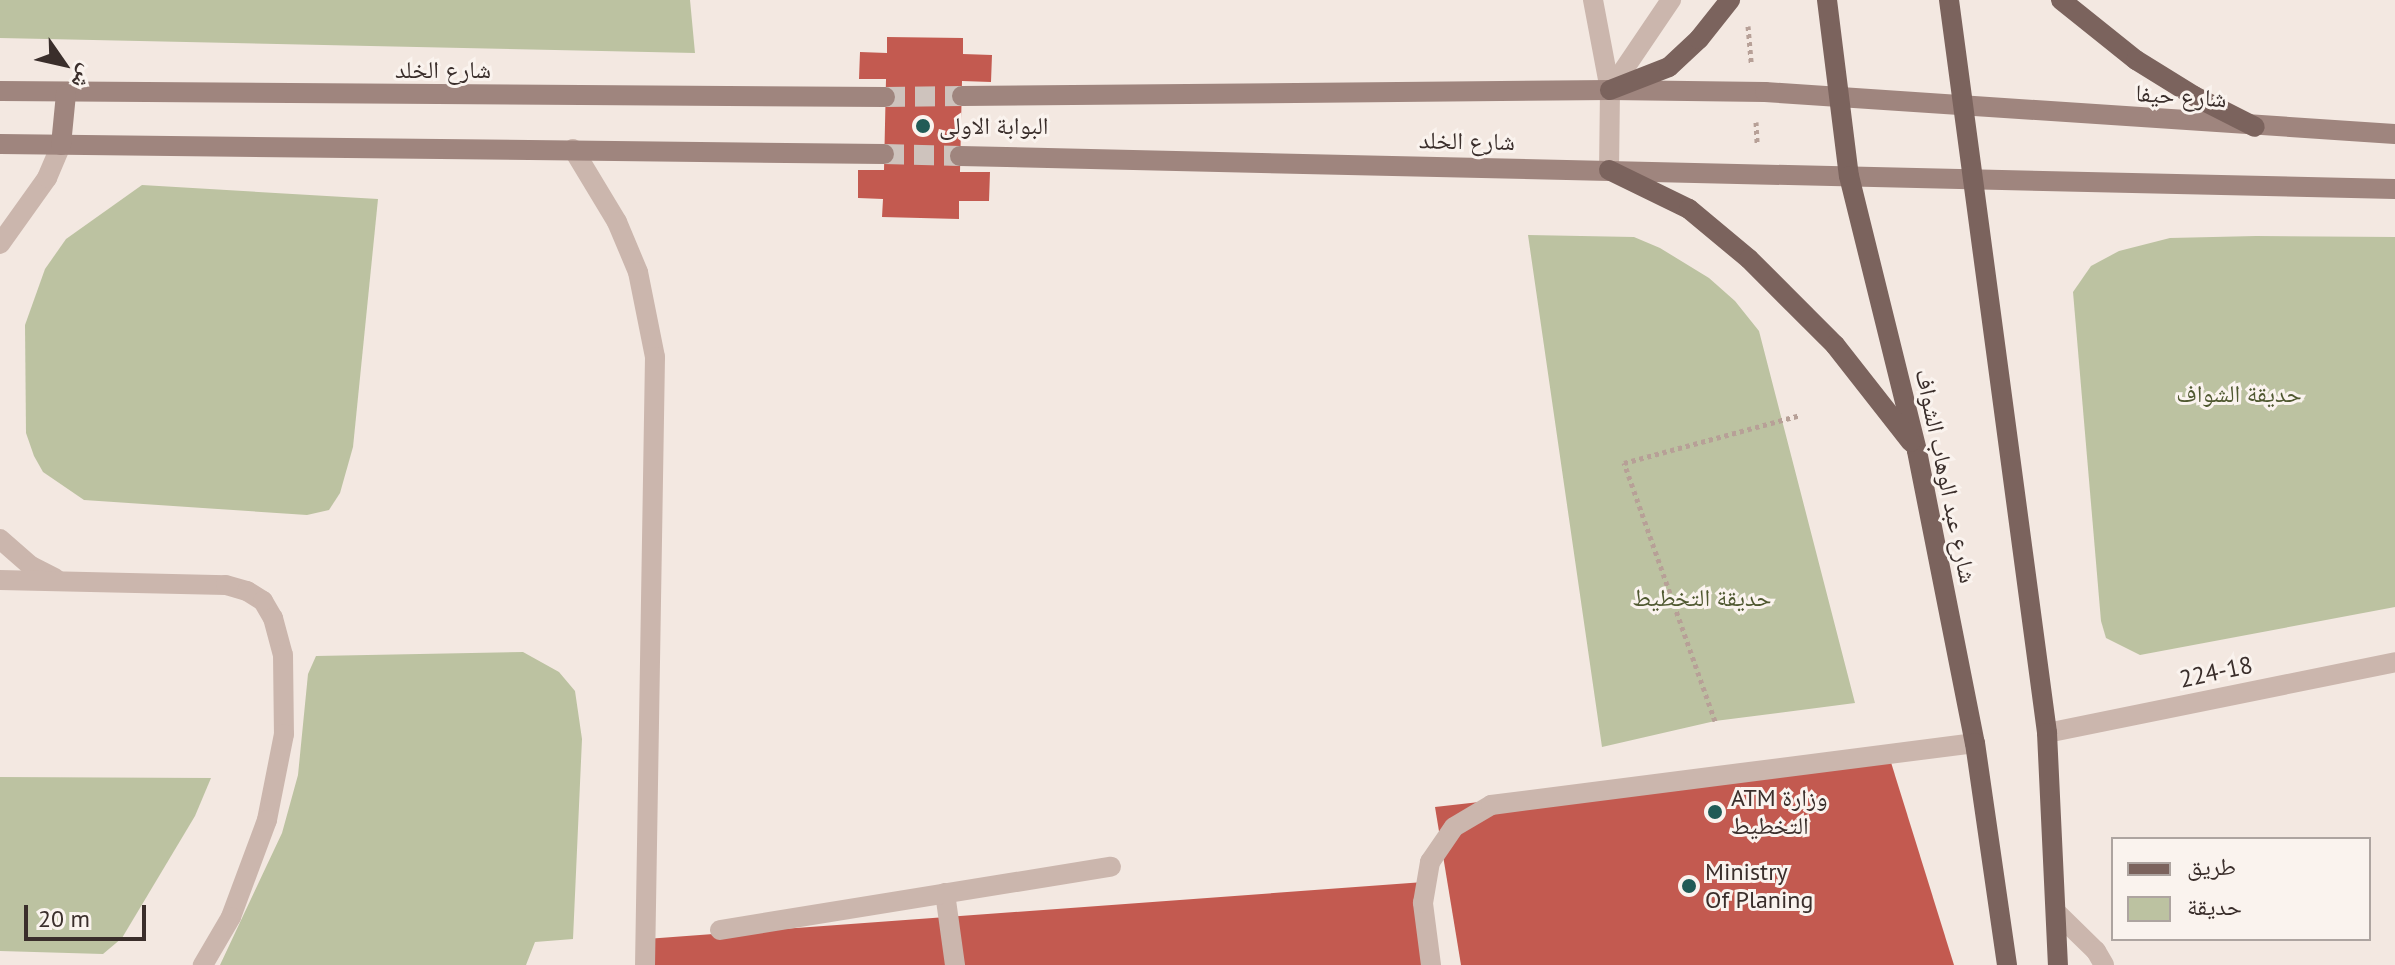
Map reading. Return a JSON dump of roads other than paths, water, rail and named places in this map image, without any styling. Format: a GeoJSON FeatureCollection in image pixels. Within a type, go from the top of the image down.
{"type":"FeatureCollection","features":[{"type":"Feature","properties":{"kind":"main road"},"geometry":{"type":"LineString","coordinates":[[1610,90],[1669,67],[1699,39],[1730,0]]}},
{"type":"Feature","properties":{"kind":"main road","name":"شارع عبد الوهاب الشواف"},"geometry":{"type":"LineString","coordinates":[[1827,0],[1849,176],[1917,451],[1975,743],[2007,965]]}},
{"type":"Feature","properties":{"kind":"main road"},"geometry":{"type":"LineString","coordinates":[[1949,0],[2047,733],[2058,965]]}},
{"type":"Feature","properties":{"kind":"main road"},"geometry":{"type":"LineString","coordinates":[[2061,0],[2136,60],[2194,96],[2255,127]]}},
{"type":"Feature","properties":{"kind":"main road","name":"شارع الخلد"},"geometry":{"type":"LineString","coordinates":[[962,96],[1610,90],[1838,96],[1963,106]]}},
{"type":"Feature","properties":{"kind":"main road","name":"شارع الخلد"},"geometry":{"type":"LineString","coordinates":[[0,91],[66,94],[885,97]]}},
{"type":"Feature","properties":{"kind":"main road"},"geometry":{"type":"LineString","coordinates":[[61,145],[66,94]]}},
{"type":"Feature","properties":{"kind":"main road","name":"شارع حيفا"},"geometry":{"type":"LineString","coordinates":[[1963,106],[2395,134]]}},
{"type":"Feature","properties":{"kind":"main road"},"geometry":{"type":"LineString","coordinates":[[0,144],[884,154]]}},
{"type":"Feature","properties":{"kind":"main road","name":"شارع الخلد"},"geometry":{"type":"LineString","coordinates":[[960,156],[1973,180]]}},
{"type":"Feature","properties":{"kind":"main road"},"geometry":{"type":"LineString","coordinates":[[1609,170],[1689,209],[1749,259],[1835,345],[1917,451]]}},
{"type":"Feature","properties":{"kind":"main road"},"geometry":{"type":"LineString","coordinates":[[1973,180],[2395,189]]}},
{"type":"Feature","properties":{"kind":"street"},"geometry":{"type":"LineString","coordinates":[[1593,0],[1610,90],[1609,170]]}},
{"type":"Feature","properties":{"kind":"street"},"geometry":{"type":"LineString","coordinates":[[1610,90],[1671,0]]}},
{"type":"Feature","properties":{"kind":"street"},"geometry":{"type":"LineString","coordinates":[[0,244],[47,178],[61,145]]}},
{"type":"Feature","properties":{"kind":"street"},"geometry":{"type":"LineString","coordinates":[[573,149],[617,222],[638,272],[655,357],[645,965]]}},
{"type":"Feature","properties":{"kind":"street"},"geometry":{"type":"LineString","coordinates":[[0,539],[31,566],[58,580]]}},
{"type":"Feature","properties":{"kind":"street"},"geometry":{"type":"LineString","coordinates":[[0,580],[226,585],[247,591],[263,601],[273,618],[283,655],[284,734],[267,820],[231,917],[203,965]]}},
{"type":"Feature","properties":{"kind":"street","name":"224-18"},"geometry":{"type":"LineString","coordinates":[[2047,733],[2395,662]]}},
{"type":"Feature","properties":{"kind":"street"},"geometry":{"type":"LineString","coordinates":[[1431,965],[1423,903],[1430,862],[1454,827],[1491,805],[1975,743]]}},
{"type":"Feature","properties":{"kind":"street"},"geometry":{"type":"LineString","coordinates":[[720,930],[1111,867]]}},
{"type":"Feature","properties":{"kind":"street"},"geometry":{"type":"LineString","coordinates":[[945,893],[955,965]]}},
{"type":"Feature","properties":{"kind":"street"},"geometry":{"type":"LineString","coordinates":[[2056,912],[2096,951],[2104,965]]}},
{"type":"Feature","properties":{"kind":"tunnel"},"geometry":{"type":"LineString","coordinates":[[885,97],[962,96]]}},
{"type":"Feature","properties":{"kind":"tunnel"},"geometry":{"type":"LineString","coordinates":[[884,154],[960,156]]}},
{"type":"Feature","properties":{"kind":"place","name":"البوابة الاولى"},"geometry":{"type":"Point","coordinates":[923,126]}},
{"type":"Feature","properties":{"kind":"place","name":"ATM وزارة التخطيط"},"geometry":{"type":"Point","coordinates":[1715,812]}},
{"type":"Feature","properties":{"kind":"place","name":"Ministry Of Planing"},"geometry":{"type":"Point","coordinates":[1689,886]}},
{"type":"Feature","properties":{"kind":"park label","name":"حديقة الشواف"},"geometry":{"type":"Point","coordinates":[2239,394]}},
{"type":"Feature","properties":{"kind":"park label","name":"حديقة التخطيط"},"geometry":{"type":"Point","coordinates":[1702,598]}}]}
